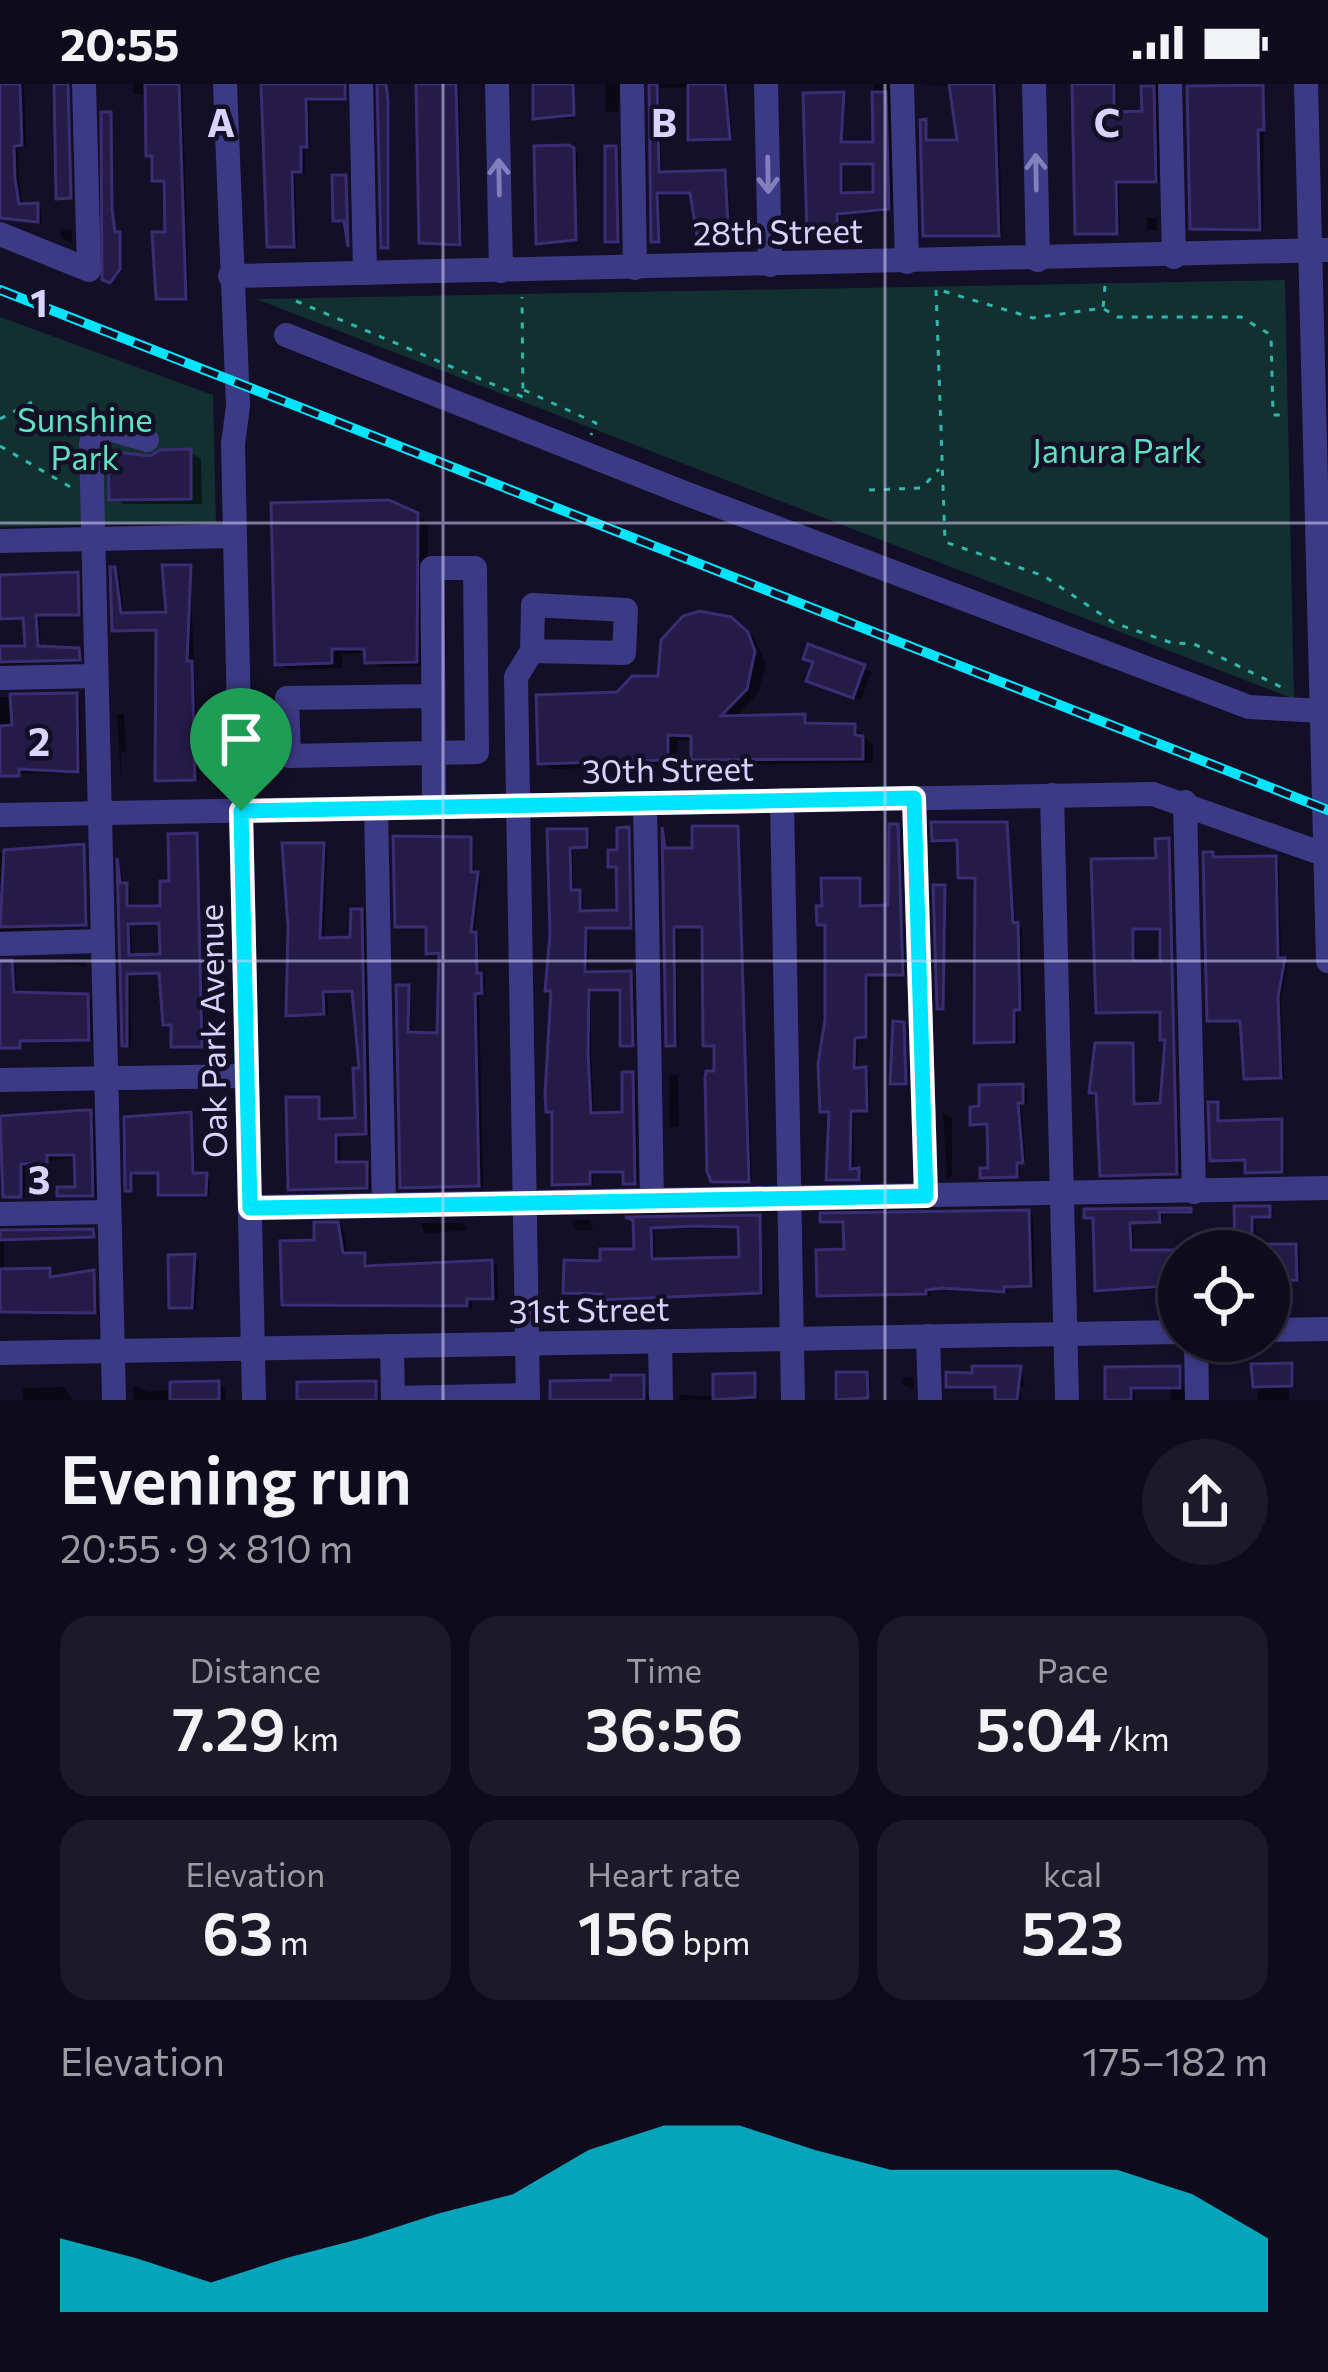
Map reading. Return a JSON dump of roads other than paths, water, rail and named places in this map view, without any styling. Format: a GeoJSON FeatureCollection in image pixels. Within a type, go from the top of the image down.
{"type":"FeatureCollection","features":[{"type":"Feature","properties":{"kind":"street"},"geometry":{"type":"LineString","coordinates":[[0,234],[89,270],[84,84]]}},
{"type":"Feature","properties":{"kind":"street","name":"Oak Park Avenue"},"geometry":{"type":"LineString","coordinates":[[225,84],[230,310],[221,351],[222,406],[233,444],[236,536],[254,1400]]}},
{"type":"Feature","properties":{"kind":"street"},"geometry":{"type":"LineString","coordinates":[[361,84],[365,273]]}},
{"type":"Feature","properties":{"kind":"street"},"geometry":{"type":"LineString","coordinates":[[496,84],[501,271]]}},
{"type":"Feature","properties":{"kind":"street"},"geometry":{"type":"LineString","coordinates":[[632,84],[635,268]]}},
{"type":"Feature","properties":{"kind":"street"},"geometry":{"type":"LineString","coordinates":[[766,84],[770,265]]}},
{"type":"Feature","properties":{"kind":"street"},"geometry":{"type":"LineString","coordinates":[[902,84],[907,262]]}},
{"type":"Feature","properties":{"kind":"street"},"geometry":{"type":"LineString","coordinates":[[1034,84],[1037,260]]}},
{"type":"Feature","properties":{"kind":"street"},"geometry":{"type":"LineString","coordinates":[[1170,84],[1174,257]]}},
{"type":"Feature","properties":{"kind":"street"},"geometry":{"type":"LineString","coordinates":[[1306,84],[1317,112],[1328,961]]}},
{"type":"Feature","properties":{"kind":"street","name":"28th Street"},"geometry":{"type":"LineString","coordinates":[[230,276],[1319,252]]}},
{"type":"Feature","properties":{"kind":"street"},"geometry":{"type":"LineString","coordinates":[[286,335],[1249,707],[1324,698]]}},
{"type":"Feature","properties":{"kind":"street"},"geometry":{"type":"LineString","coordinates":[[114,1400],[91,443],[96,432],[113,430],[147,440]]}},
{"type":"Feature","properties":{"kind":"street"},"geometry":{"type":"LineString","coordinates":[[0,541],[236,536]]}},
{"type":"Feature","properties":{"kind":"street"},"geometry":{"type":"LineString","coordinates":[[434,696],[287,698],[289,756],[434,753],[476,752],[476,568],[432,568],[434,696],[434,753],[434,807]]}},
{"type":"Feature","properties":{"kind":"street"},"geometry":{"type":"LineString","coordinates":[[392,1346],[393,1399],[528,1397],[516,676],[532,651]]}},
{"type":"Feature","properties":{"kind":"street"},"geometry":{"type":"LineString","coordinates":[[0,678],[94,676]]}},
{"type":"Feature","properties":{"kind":"street","name":"30th Street"},"geometry":{"type":"LineString","coordinates":[[0,815],[1154,794],[1326,855]]}},
{"type":"Feature","properties":{"kind":"street"},"geometry":{"type":"LineString","coordinates":[[1052,795],[1067,1400]]}},
{"type":"Feature","properties":{"kind":"street"},"geometry":{"type":"LineString","coordinates":[[914,798],[926,1196]]}},
{"type":"Feature","properties":{"kind":"street"},"geometry":{"type":"LineString","coordinates":[[782,800],[793,1400]]}},
{"type":"Feature","properties":{"kind":"street"},"geometry":{"type":"LineString","coordinates":[[1185,802],[1194,1192]]}},
{"type":"Feature","properties":{"kind":"street"},"geometry":{"type":"LineString","coordinates":[[645,803],[652,1201]]}},
{"type":"Feature","properties":{"kind":"street"},"geometry":{"type":"LineString","coordinates":[[376,808],[384,1205]]}},
{"type":"Feature","properties":{"kind":"street"},"geometry":{"type":"LineString","coordinates":[[0,944],[101,941]]}},
{"type":"Feature","properties":{"kind":"street"},"geometry":{"type":"LineString","coordinates":[[0,1080],[247,1076]]}},
{"type":"Feature","properties":{"kind":"street"},"geometry":{"type":"LineString","coordinates":[[250,1208],[1328,1188]]}},
{"type":"Feature","properties":{"kind":"street"},"geometry":{"type":"LineString","coordinates":[[0,1214],[108,1212]]}},
{"type":"Feature","properties":{"kind":"street"},"geometry":{"type":"LineString","coordinates":[[1290,1330],[1328,1329]]}},
{"type":"Feature","properties":{"kind":"street","name":"31st Street"},"geometry":{"type":"LineString","coordinates":[[0,1353],[1158,1332]]}},
{"type":"Feature","properties":{"kind":"street"},"geometry":{"type":"LineString","coordinates":[[928,1336],[930,1400]]}},
{"type":"Feature","properties":{"kind":"street"},"geometry":{"type":"LineString","coordinates":[[660,1341],[661,1400]]}},
{"type":"Feature","properties":{"kind":"street"},"geometry":{"type":"LineString","coordinates":[[1196,1362],[1197,1400]]}},
{"type":"Feature","properties":{"kind":"railway"},"geometry":{"type":"LineString","coordinates":[[0,290],[1328,810]]}},
{"type":"Feature","properties":{"kind":"park label","name":"Sunshine Park"},"geometry":{"type":"Point","coordinates":[85,439]}},
{"type":"Feature","properties":{"kind":"park label","name":"Janura Park"},"geometry":{"type":"Point","coordinates":[1117,451]}}]}
